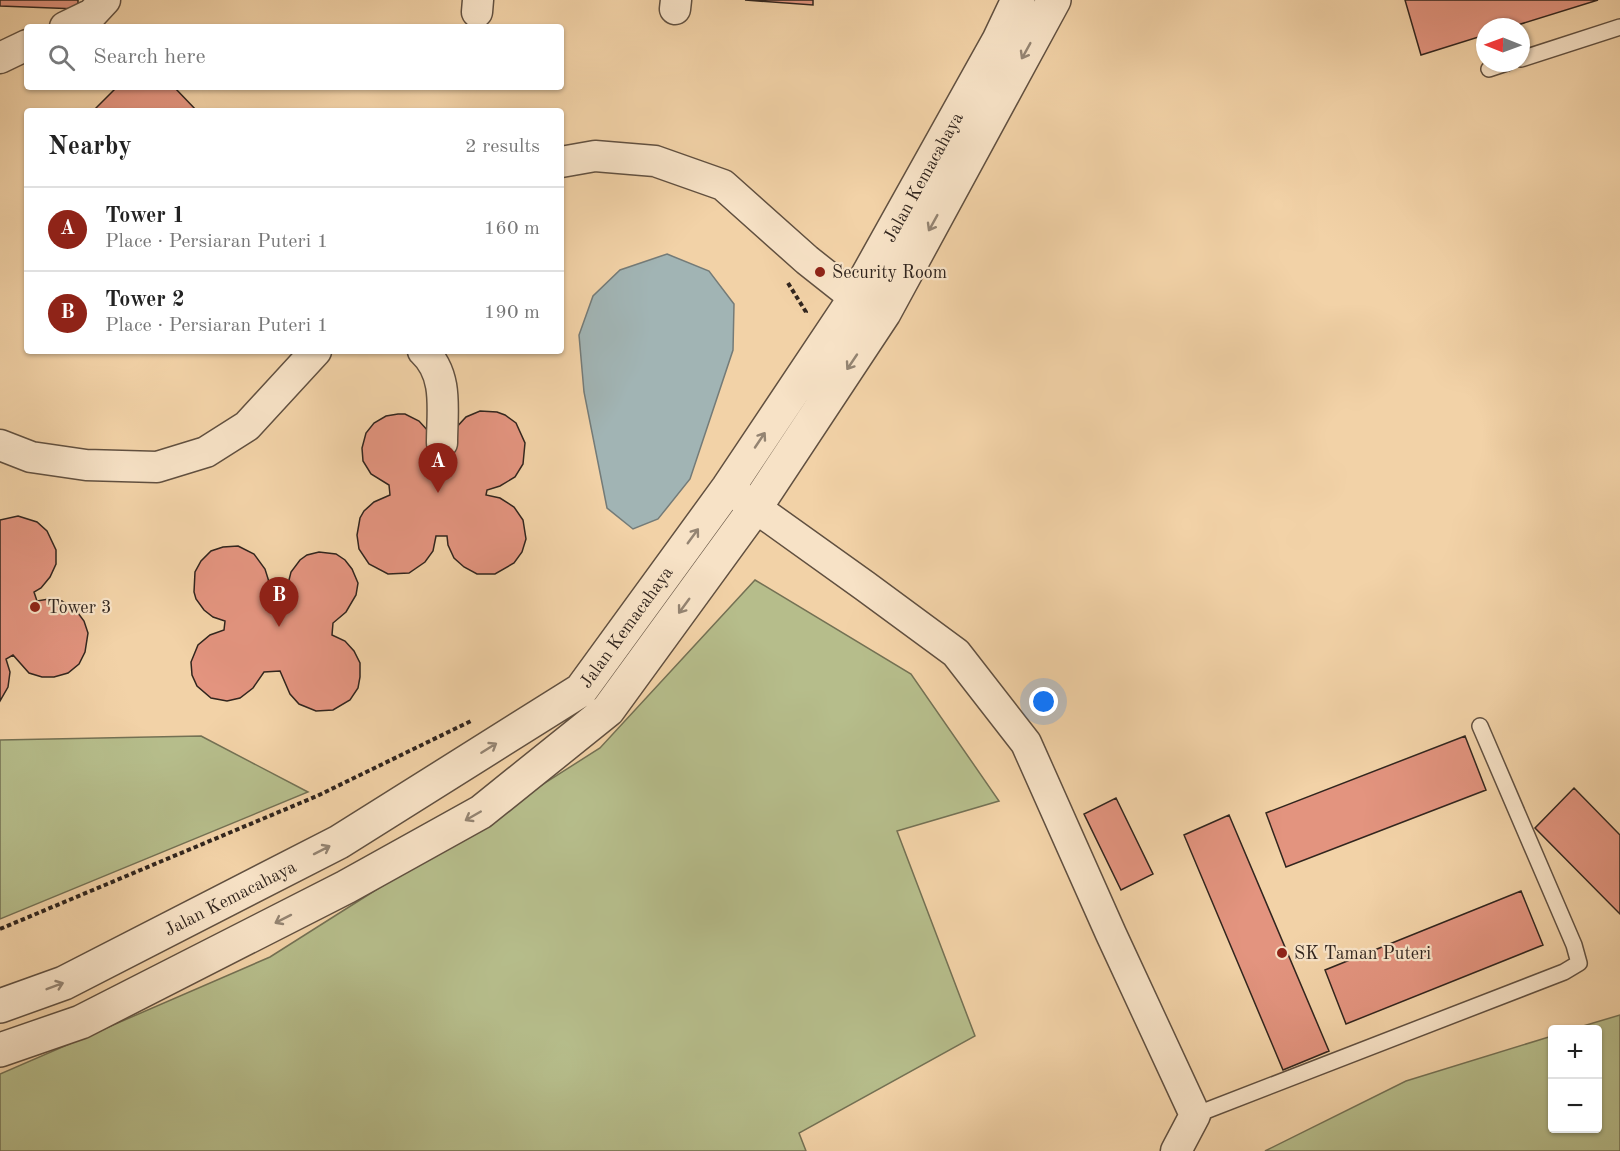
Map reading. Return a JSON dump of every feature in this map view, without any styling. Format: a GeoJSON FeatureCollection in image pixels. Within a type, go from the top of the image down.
{"type":"FeatureCollection","features":[{"type":"Feature","properties":{"kind":"street"},"geometry":{"type":"LineString","coordinates":[[71,24],[92,14],[105,0]]}},
{"type":"Feature","properties":{"kind":"street","name":"Jalan Kemacahaya"},"geometry":{"type":"LineString","coordinates":[[0,1006],[63,982],[339,842],[581,690],[728,488],[855,298],[999,40],[1018,0]]}},
{"type":"Feature","properties":{"kind":"street","name":"Jalan Kemacahaya"},"geometry":{"type":"LineString","coordinates":[[0,1050],[81,1022],[345,887],[481,812],[608,710],[755,508],[884,313],[1054,0]]}},
{"type":"Feature","properties":{"kind":"street"},"geometry":{"type":"LineString","coordinates":[[0,58],[24,46]]}},
{"type":"Feature","properties":{"kind":"street"},"geometry":{"type":"LineString","coordinates":[[564,161],[595,156],[655,161],[723,185],[807,260],[855,298],[884,313]]}},
{"type":"Feature","properties":{"kind":"street"},"geometry":{"type":"LineString","coordinates":[[0,445],[31,457],[86,465],[157,466],[206,453],[247,426],[313,354]]}},
{"type":"Feature","properties":{"kind":"street"},"geometry":{"type":"LineString","coordinates":[[426,354],[432,359],[440,375],[443,394],[442,443]]}},
{"type":"Feature","properties":{"kind":"street"},"geometry":{"type":"LineString","coordinates":[[728,488],[956,653],[1026,743],[1111,934],[1195,1114],[1176,1151]]}},
{"type":"Feature","properties":{"kind":"lane"},"geometry":{"type":"LineString","coordinates":[[1530,56],[1620,27]]}},
{"type":"Feature","properties":{"kind":"lane"},"geometry":{"type":"LineString","coordinates":[[1195,1114],[1564,972],[1579,963],[1574,945],[1480,726]]}},
{"type":"Feature","properties":{"kind":"path"},"geometry":{"type":"LineString","coordinates":[[785,279],[806,312],[800,322]]}},
{"type":"Feature","properties":{"kind":"path"},"geometry":{"type":"LineString","coordinates":[[0,929],[317,796],[475,719]]}},
{"type":"Feature","properties":{"kind":"green space"},"geometry":{"type":"Polygon","coordinates":[[[755,580],[911,674],[999,801],[897,831],[975,1036],[799,1133],[806,1151],[0,1151],[0,1074],[270,957],[600,748],[755,580]]]}},
{"type":"Feature","properties":{"kind":"green space"},"geometry":{"type":"Polygon","coordinates":[[[201,736],[308,792],[0,919],[0,740],[201,736]]]}},
{"type":"Feature","properties":{"kind":"green space"},"geometry":{"type":"Polygon","coordinates":[[[1620,1015],[1620,1151],[1265,1151],[1406,1081],[1548,1037],[1548,1133],[1602,1133],[1602,1025],[1586,1025],[1620,1015]]]}},
{"type":"Feature","properties":{"kind":"shaded area"},"geometry":{"type":"Polygon","coordinates":[[[667,254],[709,271],[734,304],[733,350],[690,479],[658,519],[633,529],[607,508],[584,392],[579,335],[593,296],[620,270],[667,254]]]}},
{"type":"Feature","properties":{"kind":"building"},"geometry":{"type":"Polygon","coordinates":[[[0,0],[78,0],[78,9],[0,6],[0,0]]]}},
{"type":"Feature","properties":{"kind":"building"},"geometry":{"type":"Polygon","coordinates":[[[745,0],[813,0],[813,5],[745,0]]]}},
{"type":"Feature","properties":{"kind":"building"},"geometry":{"type":"Polygon","coordinates":[[[1405,0],[1598,0],[1530,21],[1530,18],[1476,18],[1476,38],[1421,55],[1405,0]]]}},
{"type":"Feature","properties":{"kind":"building"},"geometry":{"type":"Polygon","coordinates":[[[114,90],[177,90],[194,108],[96,108],[114,90]]]}},
{"type":"Feature","properties":{"kind":"building"},"geometry":{"type":"Polygon","coordinates":[[[480,411],[505,415],[516,423],[525,443],[523,464],[515,477],[500,486],[487,490],[486,495],[500,498],[514,507],[523,520],[526,539],[522,552],[514,563],[495,574],[477,574],[454,558],[447,536],[436,536],[433,551],[425,562],[409,573],[388,574],[369,564],[359,549],[357,535],[360,518],[374,502],[390,495],[389,485],[371,474],[363,461],[362,448],[366,433],[374,423],[386,416],[398,414],[405,414],[419,421],[429,432],[454,430],[466,417],[480,411]]]}},
{"type":"Feature","properties":{"kind":"building","name":"Tower 3"},"geometry":{"type":"Polygon","coordinates":[[[18,516],[37,522],[47,531],[56,550],[56,564],[50,577],[41,588],[34,592],[37,601],[49,599],[62,601],[78,613],[88,633],[85,652],[79,664],[68,673],[54,677],[42,677],[29,673],[13,655],[6,659],[10,672],[8,687],[0,701],[0,520],[18,516]]]}},
{"type":"Feature","properties":{"kind":"building"},"geometry":{"type":"Polygon","coordinates":[[[238,546],[254,554],[265,569],[270,585],[288,584],[291,572],[300,560],[307,555],[319,552],[336,554],[352,569],[358,583],[356,595],[346,612],[333,623],[332,635],[345,641],[354,651],[360,663],[358,688],[350,700],[333,710],[316,711],[299,704],[290,694],[280,671],[264,672],[253,688],[240,698],[227,701],[211,698],[197,686],[192,675],[191,662],[198,645],[210,635],[224,630],[225,621],[213,617],[196,599],[195,572],[201,561],[211,551],[238,546]]]}},
{"type":"Feature","properties":{"kind":"building"},"geometry":{"type":"Polygon","coordinates":[[[1465,736],[1486,790],[1286,867],[1266,813],[1465,736]]]}},
{"type":"Feature","properties":{"kind":"building"},"geometry":{"type":"Polygon","coordinates":[[[1574,788],[1620,835],[1620,914],[1535,828],[1574,788]]]}},
{"type":"Feature","properties":{"kind":"building"},"geometry":{"type":"Polygon","coordinates":[[[1116,798],[1153,874],[1121,890],[1084,814],[1116,798]]]}},
{"type":"Feature","properties":{"kind":"building"},"geometry":{"type":"Polygon","coordinates":[[[1229,815],[1329,1051],[1283,1070],[1184,835],[1229,815]]]}},
{"type":"Feature","properties":{"kind":"building"},"geometry":{"type":"Polygon","coordinates":[[[1521,891],[1543,945],[1346,1024],[1325,970],[1521,891]]]}},
{"type":"Feature","properties":{"kind":"place","name":"Security Room"},"geometry":{"type":"Point","coordinates":[820,272]}},
{"type":"Feature","properties":{"kind":"place","name":"Tower 1"},"geometry":{"type":"Point","coordinates":[438,493]}},
{"type":"Feature","properties":{"kind":"place","name":"Tower 3"},"geometry":{"type":"Point","coordinates":[35,607]}},
{"type":"Feature","properties":{"kind":"place","name":"Tower 2"},"geometry":{"type":"Point","coordinates":[279,627]}},
{"type":"Feature","properties":{"kind":"place","name":"SK Taman Puteri"},"geometry":{"type":"Point","coordinates":[1282,953]}}]}
